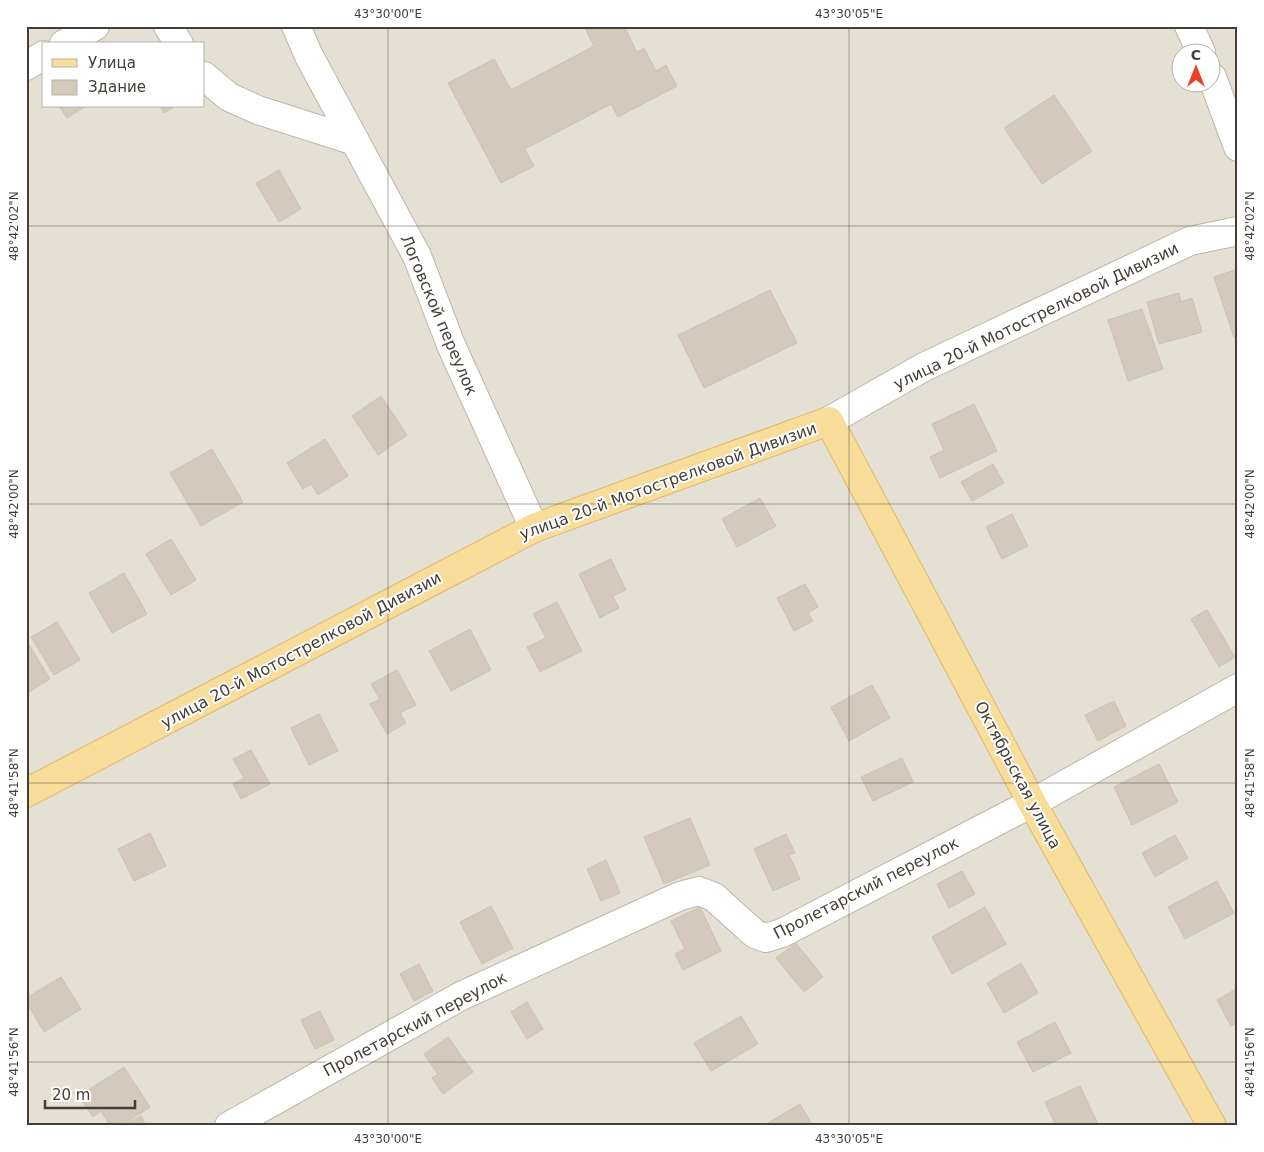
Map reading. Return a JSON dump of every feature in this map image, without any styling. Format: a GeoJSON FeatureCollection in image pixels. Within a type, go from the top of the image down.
{"type":"FeatureCollection","features":[{"type":"Feature","properties":{"kind":"main road","name":"улица 20-й Мотострелковой Дивизии"},"geometry":{"type":"LineString","coordinates":[[26,793],[534,528],[829,421]]}},
{"type":"Feature","properties":{"kind":"main road","name":"Октябрьская улица"},"geometry":{"type":"LineString","coordinates":[[829,421],[1032,803],[1212,1126]]}},
{"type":"Feature","properties":{"kind":"street"},"geometry":{"type":"LineString","coordinates":[[67,42],[95,26]]}},
{"type":"Feature","properties":{"kind":"street"},"geometry":{"type":"LineString","coordinates":[[168,26],[178,42]]}},
{"type":"Feature","properties":{"kind":"street","name":"Логовской переулок"},"geometry":{"type":"LineString","coordinates":[[296,26],[355,142],[417,256],[451,345],[534,528]]}},
{"type":"Feature","properties":{"kind":"street"},"geometry":{"type":"LineString","coordinates":[[1189,26],[1196,42]]}},
{"type":"Feature","properties":{"kind":"street"},"geometry":{"type":"LineString","coordinates":[[26,66],[42,56]]}},
{"type":"Feature","properties":{"kind":"street"},"geometry":{"type":"LineString","coordinates":[[205,77],[229,97],[258,110],[355,142]]}},
{"type":"Feature","properties":{"kind":"street"},"geometry":{"type":"LineString","coordinates":[[1218,92],[1238,147]]}},
{"type":"Feature","properties":{"kind":"street","name":"улица 20-й Мотострелковой Дивизии"},"geometry":{"type":"LineString","coordinates":[[829,421],[924,367],[1190,241],[1238,231]]}},
{"type":"Feature","properties":{"kind":"street","name":"Пролетарский переулок"},"geometry":{"type":"LineString","coordinates":[[229,1126],[461,996],[680,896],[699,891],[714,897],[755,934],[766,938],[782,933],[1032,803],[1238,688]]}},
{"type":"Feature","properties":{"kind":"shaded area"},"geometry":{"type":"Polygon","coordinates":[[[26,26],[1238,26],[1238,1126],[26,1126],[26,26]]]}},
{"type":"Feature","properties":{"kind":"building"},"geometry":{"type":"Polygon","coordinates":[[[584,26],[624,26],[637,52],[644,48],[656,71],[666,65],[677,86],[618,117],[611,104],[525,149],[534,166],[501,183],[448,83],[494,59],[511,90],[594,46],[584,26]]]}},
{"type":"Feature","properties":{"kind":"building"},"geometry":{"type":"Polygon","coordinates":[[[1054,95],[1092,151],[1042,184],[1004,128],[1054,95]]]}},
{"type":"Feature","properties":{"kind":"building"},"geometry":{"type":"Polygon","coordinates":[[[60,108],[83,108],[67,118],[60,108]]]}},
{"type":"Feature","properties":{"kind":"building"},"geometry":{"type":"Polygon","coordinates":[[[161,108],[173,108],[164,113],[161,108]]]}},
{"type":"Feature","properties":{"kind":"building"},"geometry":{"type":"Polygon","coordinates":[[[279,170],[301,209],[279,222],[256,183],[279,170]]]}},
{"type":"Feature","properties":{"kind":"building"},"geometry":{"type":"Polygon","coordinates":[[[1238,269],[1238,336],[1234,337],[1214,277],[1238,269]]]}},
{"type":"Feature","properties":{"kind":"building"},"geometry":{"type":"Polygon","coordinates":[[[770,290],[797,343],[704,388],[678,335],[770,290]]]}},
{"type":"Feature","properties":{"kind":"building"},"geometry":{"type":"Polygon","coordinates":[[[1179,293],[1181,302],[1192,298],[1202,332],[1159,344],[1147,302],[1179,293]]]}},
{"type":"Feature","properties":{"kind":"building"},"geometry":{"type":"Polygon","coordinates":[[[1142,309],[1163,369],[1128,381],[1108,320],[1142,309]]]}},
{"type":"Feature","properties":{"kind":"building"},"geometry":{"type":"Polygon","coordinates":[[[381,396],[407,435],[378,455],[352,416],[381,396]]]}},
{"type":"Feature","properties":{"kind":"building"},"geometry":{"type":"Polygon","coordinates":[[[974,404],[997,451],[940,478],[930,457],[944,450],[932,424],[974,404]]]}},
{"type":"Feature","properties":{"kind":"building"},"geometry":{"type":"Polygon","coordinates":[[[325,439],[348,476],[318,495],[311,484],[303,489],[287,463],[325,439]]]}},
{"type":"Feature","properties":{"kind":"building"},"geometry":{"type":"Polygon","coordinates":[[[212,449],[243,502],[201,526],[170,473],[212,449]]]}},
{"type":"Feature","properties":{"kind":"building"},"geometry":{"type":"Polygon","coordinates":[[[993,464],[1004,483],[972,501],[961,482],[993,464]]]}},
{"type":"Feature","properties":{"kind":"building"},"geometry":{"type":"Polygon","coordinates":[[[760,498],[776,526],[737,547],[722,519],[760,498]]]}},
{"type":"Feature","properties":{"kind":"building"},"geometry":{"type":"Polygon","coordinates":[[[1012,514],[1028,546],[1002,559],[986,527],[1012,514]]]}},
{"type":"Feature","properties":{"kind":"building"},"geometry":{"type":"Polygon","coordinates":[[[171,539],[196,580],[171,595],[146,554],[171,539]]]}},
{"type":"Feature","properties":{"kind":"building"},"geometry":{"type":"Polygon","coordinates":[[[611,559],[626,590],[613,596],[619,608],[600,618],[579,574],[611,559]]]}},
{"type":"Feature","properties":{"kind":"building"},"geometry":{"type":"Polygon","coordinates":[[[124,573],[147,614],[112,633],[89,593],[124,573]]]}},
{"type":"Feature","properties":{"kind":"building"},"geometry":{"type":"Polygon","coordinates":[[[805,584],[818,607],[808,613],[813,621],[794,631],[777,598],[805,584]]]}},
{"type":"Feature","properties":{"kind":"building"},"geometry":{"type":"Polygon","coordinates":[[[557,602],[582,651],[540,672],[527,647],[546,638],[533,614],[557,602]]]}},
{"type":"Feature","properties":{"kind":"building"},"geometry":{"type":"Polygon","coordinates":[[[1207,610],[1235,657],[1219,667],[1191,619],[1207,610]]]}},
{"type":"Feature","properties":{"kind":"building"},"geometry":{"type":"Polygon","coordinates":[[[57,622],[80,660],[54,675],[31,637],[57,622]]]}},
{"type":"Feature","properties":{"kind":"building"},"geometry":{"type":"Polygon","coordinates":[[[470,629],[491,670],[451,691],[429,651],[470,629]]]}},
{"type":"Feature","properties":{"kind":"building"},"geometry":{"type":"Polygon","coordinates":[[[26,640],[50,679],[26,694],[26,640]]]}},
{"type":"Feature","properties":{"kind":"building"},"geometry":{"type":"Polygon","coordinates":[[[397,670],[416,705],[400,713],[406,723],[387,734],[370,704],[380,699],[371,684],[397,670]]]}},
{"type":"Feature","properties":{"kind":"building"},"geometry":{"type":"Polygon","coordinates":[[[872,685],[890,718],[849,741],[831,707],[872,685]]]}},
{"type":"Feature","properties":{"kind":"building"},"geometry":{"type":"Polygon","coordinates":[[[1114,701],[1126,726],[1098,741],[1085,715],[1114,701]]]}},
{"type":"Feature","properties":{"kind":"building"},"geometry":{"type":"Polygon","coordinates":[[[319,714],[338,751],[309,765],[291,728],[319,714]]]}},
{"type":"Feature","properties":{"kind":"building"},"geometry":{"type":"Polygon","coordinates":[[[251,750],[270,784],[241,799],[233,784],[244,778],[233,759],[251,750]]]}},
{"type":"Feature","properties":{"kind":"building"},"geometry":{"type":"Polygon","coordinates":[[[902,758],[913,782],[873,801],[861,777],[902,758]]]}},
{"type":"Feature","properties":{"kind":"building"},"geometry":{"type":"Polygon","coordinates":[[[1159,764],[1178,802],[1132,825],[1114,787],[1159,764]]]}},
{"type":"Feature","properties":{"kind":"building"},"geometry":{"type":"Polygon","coordinates":[[[690,818],[710,865],[664,884],[644,837],[690,818]]]}},
{"type":"Feature","properties":{"kind":"building"},"geometry":{"type":"Polygon","coordinates":[[[150,833],[166,866],[134,881],[118,849],[150,833]]]}},
{"type":"Feature","properties":{"kind":"building"},"geometry":{"type":"Polygon","coordinates":[[[786,834],[795,853],[789,855],[800,879],[773,891],[754,849],[786,834]]]}},
{"type":"Feature","properties":{"kind":"building"},"geometry":{"type":"Polygon","coordinates":[[[1175,835],[1188,858],[1155,877],[1142,853],[1175,835]]]}},
{"type":"Feature","properties":{"kind":"building"},"geometry":{"type":"Polygon","coordinates":[[[606,860],[620,893],[601,901],[587,869],[606,860]]]}},
{"type":"Feature","properties":{"kind":"building"},"geometry":{"type":"Polygon","coordinates":[[[962,871],[975,894],[949,908],[937,884],[962,871]]]}},
{"type":"Feature","properties":{"kind":"building"},"geometry":{"type":"Polygon","coordinates":[[[1217,881],[1234,913],[1185,939],[1168,907],[1217,881]]]}},
{"type":"Feature","properties":{"kind":"building"},"geometry":{"type":"Polygon","coordinates":[[[491,906],[513,948],[482,964],[460,922],[491,906]]]}},
{"type":"Feature","properties":{"kind":"building"},"geometry":{"type":"Polygon","coordinates":[[[700,907],[721,951],[683,970],[675,954],[685,949],[671,921],[700,907]]]}},
{"type":"Feature","properties":{"kind":"building"},"geometry":{"type":"Polygon","coordinates":[[[985,907],[1006,944],[952,974],[932,937],[985,907]]]}},
{"type":"Feature","properties":{"kind":"building"},"geometry":{"type":"Polygon","coordinates":[[[796,943],[823,977],[804,992],[776,958],[796,943]]]}},
{"type":"Feature","properties":{"kind":"building"},"geometry":{"type":"Polygon","coordinates":[[[1021,963],[1038,993],[1004,1013],[987,983],[1021,963]]]}},
{"type":"Feature","properties":{"kind":"building"},"geometry":{"type":"Polygon","coordinates":[[[419,964],[433,991],[414,1001],[400,974],[419,964]]]}},
{"type":"Feature","properties":{"kind":"building"},"geometry":{"type":"Polygon","coordinates":[[[61,977],[81,1009],[44,1032],[26,1002],[26,998],[61,977]]]}},
{"type":"Feature","properties":{"kind":"building"},"geometry":{"type":"Polygon","coordinates":[[[1238,988],[1238,1022],[1231,1026],[1217,1000],[1238,988]]]}},
{"type":"Feature","properties":{"kind":"building"},"geometry":{"type":"Polygon","coordinates":[[[527,1002],[543,1029],[527,1039],[511,1012],[527,1002]]]}},
{"type":"Feature","properties":{"kind":"building"},"geometry":{"type":"Polygon","coordinates":[[[320,1011],[334,1040],[315,1049],[301,1020],[320,1011]]]}},
{"type":"Feature","properties":{"kind":"building"},"geometry":{"type":"Polygon","coordinates":[[[741,1016],[758,1044],[711,1071],[694,1043],[741,1016]]]}},
{"type":"Feature","properties":{"kind":"building"},"geometry":{"type":"Polygon","coordinates":[[[1055,1022],[1071,1053],[1033,1072],[1017,1042],[1055,1022]]]}},
{"type":"Feature","properties":{"kind":"building"},"geometry":{"type":"Polygon","coordinates":[[[448,1037],[473,1072],[443,1094],[432,1078],[438,1074],[424,1054],[448,1037]]]}},
{"type":"Feature","properties":{"kind":"building"},"geometry":{"type":"Polygon","coordinates":[[[124,1067],[150,1107],[121,1126],[110,1126],[101,1111],[93,1117],[79,1096],[124,1067]]]}},
{"type":"Feature","properties":{"kind":"building"},"geometry":{"type":"Polygon","coordinates":[[[1080,1086],[1099,1126],[1056,1126],[1045,1102],[1080,1086]]]}},
{"type":"Feature","properties":{"kind":"building"},"geometry":{"type":"Polygon","coordinates":[[[800,1104],[813,1126],[763,1126],[800,1104]]]}},
{"type":"Feature","properties":{"kind":"building"},"geometry":{"type":"Polygon","coordinates":[[[141,1116],[146,1126],[123,1126],[141,1116]]]}}]}
